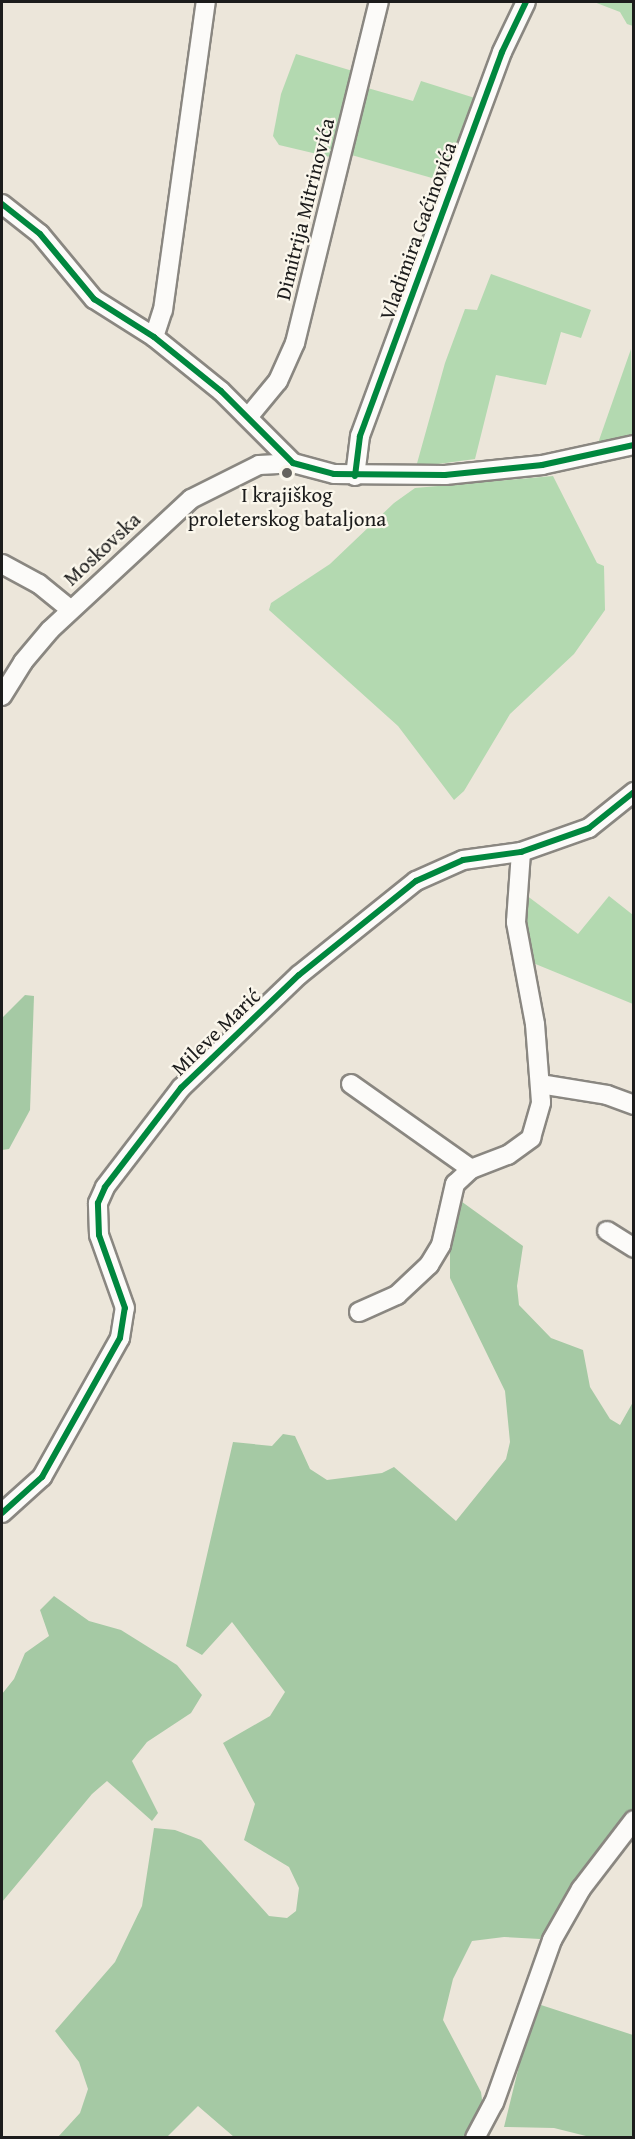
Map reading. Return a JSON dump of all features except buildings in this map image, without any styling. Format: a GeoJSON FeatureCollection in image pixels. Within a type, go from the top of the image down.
{"type":"FeatureCollection","features":[{"type":"Feature","properties":{"kind":"street"},"geometry":{"type":"LineString","coordinates":[[154,337],[164,310],[206,2]]}},
{"type":"Feature","properties":{"kind":"street","name":"Dimitrija Mitrinovića"},"geometry":{"type":"LineString","coordinates":[[249,416],[278,381],[295,343],[379,2]]}},
{"type":"Feature","properties":{"kind":"street","name":"Vladimira Gaćinovića"},"geometry":{"type":"LineString","coordinates":[[355,476],[360,436],[502,52],[526,2]]}},
{"type":"Feature","properties":{"kind":"street"},"geometry":{"type":"LineString","coordinates":[[2,204],[40,234],[94,299],[154,337],[249,416],[292,463],[355,476],[511,470],[633,445]]}},
{"type":"Feature","properties":{"kind":"street"},"geometry":{"type":"LineString","coordinates":[[259,465],[267,450],[265,436]]}},
{"type":"Feature","properties":{"kind":"street","name":"Moskovska"},"geometry":{"type":"LineString","coordinates":[[2,696],[22,662],[70,609],[191,499],[259,465],[292,463]]}},
{"type":"Feature","properties":{"kind":"street"},"geometry":{"type":"LineString","coordinates":[[2,564],[39,584],[70,609]]}},
{"type":"Feature","properties":{"kind":"street","name":"Mileve Marić"},"geometry":{"type":"LineString","coordinates":[[2,1514],[42,1477],[120,1338],[125,1308],[99,1235],[98,1203],[105,1187],[181,1088],[299,975],[416,881],[463,860],[521,852],[589,828],[633,792]]}},
{"type":"Feature","properties":{"kind":"street"},"geometry":{"type":"LineString","coordinates":[[359,1312],[397,1294],[429,1265],[441,1245],[455,1184],[471,1169],[508,1155],[531,1138],[538,1120],[540,1084],[535,1024],[516,922],[521,852]]}},
{"type":"Feature","properties":{"kind":"street"},"geometry":{"type":"LineString","coordinates":[[351,1084],[471,1169]]}},
{"type":"Feature","properties":{"kind":"street"},"geometry":{"type":"LineString","coordinates":[[540,1084],[606,1095],[633,1105]]}},
{"type":"Feature","properties":{"kind":"street"},"geometry":{"type":"LineString","coordinates":[[607,1232],[633,1248]]}},
{"type":"Feature","properties":{"kind":"street"},"geometry":{"type":"LineString","coordinates":[[475,2138],[494,2103],[552,1940],[581,1889],[633,1820]]}},
{"type":"Feature","properties":{"kind":"green space"},"geometry":{"type":"Polygon","coordinates":[[[594,2],[633,2],[633,26],[627,24],[620,12],[594,2]]]}},
{"type":"Feature","properties":{"kind":"green space"},"geometry":{"type":"Polygon","coordinates":[[[296,54],[356,72],[334,158],[279,145],[273,136],[281,94],[296,54]]]}},
{"type":"Feature","properties":{"kind":"green space"},"geometry":{"type":"Polygon","coordinates":[[[421,81],[478,99],[446,182],[348,154],[364,87],[413,101],[421,81]]]}},
{"type":"Feature","properties":{"kind":"green space"},"geometry":{"type":"Polygon","coordinates":[[[491,274],[591,310],[581,338],[561,332],[546,385],[496,375],[475,459],[416,467],[445,363],[465,309],[477,310],[491,274]]]}},
{"type":"Feature","properties":{"kind":"green space"},"geometry":{"type":"Polygon","coordinates":[[[631,349],[633,434],[597,446],[631,349]]]}},
{"type":"Feature","properties":{"kind":"green space"},"geometry":{"type":"Polygon","coordinates":[[[553,476],[597,563],[604,566],[605,610],[574,654],[510,714],[464,791],[454,800],[398,726],[269,610],[271,603],[330,564],[394,503],[415,488],[553,476]]]}},
{"type":"Feature","properties":{"kind":"green space"},"geometry":{"type":"Polygon","coordinates":[[[526,895],[578,934],[609,896],[633,915],[633,1004],[533,963],[525,920],[526,895]]]}},
{"type":"Feature","properties":{"kind":"green space"},"geometry":{"type":"Polygon","coordinates":[[[25,995],[34,996],[30,1110],[9,1149],[2,1150],[2,1018],[25,995]]]}},
{"type":"Feature","properties":{"kind":"green space"},"geometry":{"type":"Polygon","coordinates":[[[458,1199],[523,1246],[517,1286],[519,1305],[551,1338],[583,1350],[590,1387],[610,1419],[620,1425],[633,1402],[633,1808],[606,1838],[540,1939],[504,1937],[472,1941],[453,1979],[443,2020],[481,2092],[483,2107],[463,2137],[234,2137],[198,2106],[167,2137],[58,2137],[80,2113],[88,2089],[79,2062],[55,2031],[115,1962],[142,1906],[154,1828],[175,1830],[201,1840],[269,1916],[287,1918],[296,1911],[299,1888],[289,1867],[244,1840],[255,1804],[223,1743],[270,1716],[285,1692],[232,1622],[202,1655],[186,1646],[233,1442],[272,1446],[283,1434],[295,1436],[310,1469],[327,1480],[382,1473],[394,1467],[456,1521],[506,1459],[510,1442],[505,1391],[450,1278],[450,1250],[458,1199]]]}},
{"type":"Feature","properties":{"kind":"green space"},"geometry":{"type":"Polygon","coordinates":[[[54,1596],[89,1621],[121,1630],[177,1665],[202,1695],[191,1713],[147,1742],[132,1761],[158,1813],[152,1821],[107,1781],[92,1794],[2,1902],[2,1694],[14,1679],[25,1653],[49,1636],[40,1610],[54,1596]]]}},
{"type":"Feature","properties":{"kind":"green space"},"geometry":{"type":"Polygon","coordinates":[[[541,2005],[633,2035],[633,2137],[590,2137],[554,2128],[504,2127],[522,2054],[541,2005]]]}},
{"type":"Feature","properties":{"kind":"cycle path"},"geometry":{"type":"LineString","coordinates":[[355,476],[360,436],[502,52],[526,2]]}},
{"type":"Feature","properties":{"kind":"cycle path"},"geometry":{"type":"LineString","coordinates":[[2,204],[40,234],[94,299],[154,337],[221,391],[293,463],[334,474],[445,475],[542,465],[634,445]]}},
{"type":"Feature","properties":{"kind":"cycle path"},"geometry":{"type":"LineString","coordinates":[[2,1513],[42,1477],[120,1338],[125,1308],[99,1235],[98,1203],[105,1187],[181,1088],[299,975],[416,881],[463,860],[521,852],[589,828],[634,792]]}},
{"type":"Feature","properties":{"kind":"place","name":"I krajiškog proleterskog bataljona"},"geometry":{"type":"Point","coordinates":[287,473]}}]}
